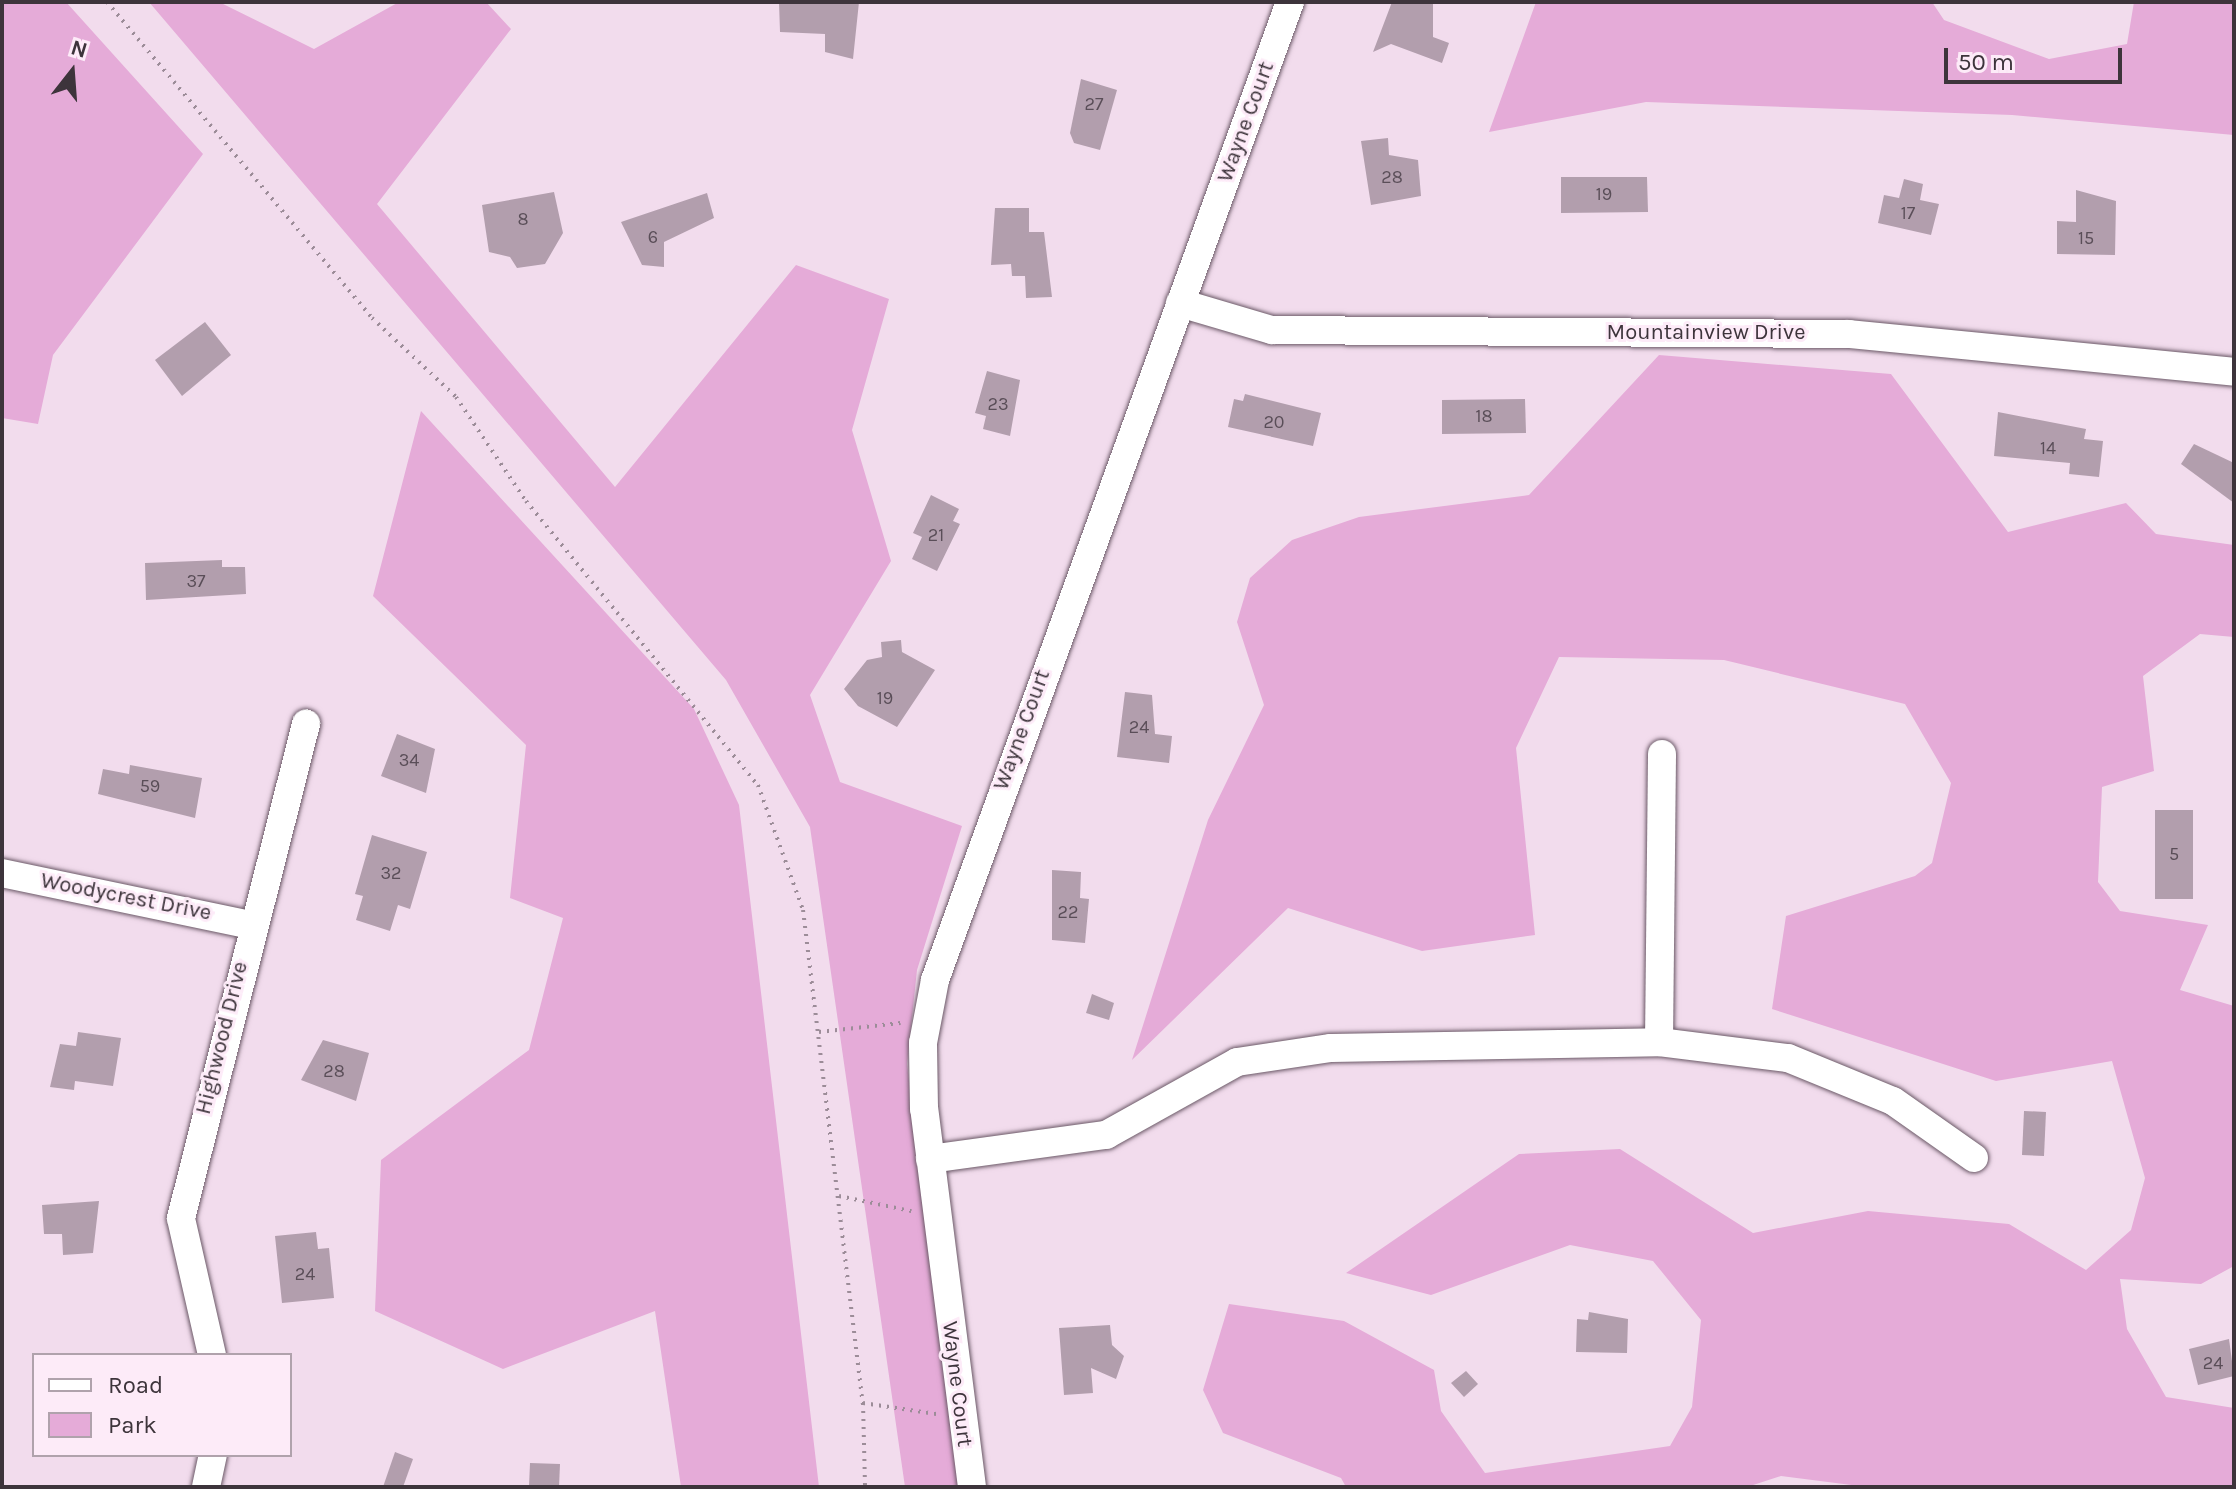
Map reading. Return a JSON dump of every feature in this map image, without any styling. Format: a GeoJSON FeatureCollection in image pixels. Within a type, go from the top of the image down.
{"type":"FeatureCollection","features":[{"type":"Feature","properties":{"kind":"street","name":"Wayne Court"},"geometry":{"type":"LineString","coordinates":[[972,1487],[960,1417],[930,1159],[927,1020],[971,869],[1290,2]]}},
{"type":"Feature","properties":{"kind":"street","name":"Mountainview Drive"},"geometry":{"type":"LineString","coordinates":[[1180,303],[1272,330],[1849,334],[2234,372]]}},
{"type":"Feature","properties":{"kind":"street","name":"Highwood Drive"},"geometry":{"type":"LineString","coordinates":[[212,1353],[181,1218],[250,925],[306,724]]}},
{"type":"Feature","properties":{"kind":"street"},"geometry":{"type":"LineString","coordinates":[[1659,1042],[1662,754]]}},
{"type":"Feature","properties":{"kind":"street","name":"Woodycrest Drive"},"geometry":{"type":"LineString","coordinates":[[2,873],[250,925]]}},
{"type":"Feature","properties":{"kind":"street"},"geometry":{"type":"LineString","coordinates":[[930,1159],[1106,1135],[1237,1062],[1331,1048],[1659,1042],[1788,1058],[1893,1101],[1974,1158]]}},
{"type":"Feature","properties":{"kind":"street"},"geometry":{"type":"LineString","coordinates":[[206,1487],[213,1457]]}},
{"type":"Feature","properties":{"kind":"path"},"geometry":{"type":"LineString","coordinates":[[107,2],[372,318],[456,397],[526,501],[758,785],[803,910],[863,1403],[865,1487]]}},
{"type":"Feature","properties":{"kind":"path"},"geometry":{"type":"LineString","coordinates":[[819,1032],[927,1020]]}},
{"type":"Feature","properties":{"kind":"path"},"geometry":{"type":"LineString","coordinates":[[839,1196],[937,1216]]}},
{"type":"Feature","properties":{"kind":"path"},"geometry":{"type":"LineString","coordinates":[[863,1403],[960,1417]]}},
{"type":"Feature","properties":{"kind":"green space"},"geometry":{"type":"Polygon","coordinates":[[[2,2],[66,2],[203,154],[53,355],[38,424],[2,418],[2,2]]]}},
{"type":"Feature","properties":{"kind":"green space"},"geometry":{"type":"Polygon","coordinates":[[[149,2],[219,2],[314,49],[399,2],[486,2],[511,29],[377,204],[615,487],[796,265],[889,299],[852,430],[891,561],[810,695],[840,782],[962,826],[917,970],[907,1064],[958,1487],[905,1487],[810,827],[726,680],[149,2]]]}},
{"type":"Feature","properties":{"kind":"green space"},"geometry":{"type":"Polygon","coordinates":[[[1536,2],[1932,2],[1944,20],[2049,59],[2127,44],[2134,2],[2234,2],[2234,135],[2012,115],[1646,102],[1489,132],[1536,2]]]}},
{"type":"Feature","properties":{"kind":"green space"},"geometry":{"type":"Polygon","coordinates":[[[1659,355],[1891,374],[2008,532],[2126,503],[2156,534],[2234,545],[2234,637],[2200,634],[2143,676],[2154,771],[2102,787],[2098,882],[2120,911],[2208,925],[2180,990],[2234,1006],[2234,1266],[2201,1284],[2120,1279],[2127,1329],[2166,1397],[2234,1408],[2234,1487],[1867,1487],[1781,1476],[1747,1487],[1346,1487],[1341,1478],[1223,1433],[1203,1390],[1229,1304],[1344,1321],[1434,1370],[1441,1411],[1485,1473],[1670,1446],[1692,1407],[1701,1320],[1653,1261],[1570,1245],[1431,1295],[1346,1273],[1519,1154],[1620,1149],[1753,1233],[1868,1211],[2009,1224],[2086,1270],[2131,1230],[2145,1178],[2112,1061],[1996,1081],[1772,1009],[1786,916],[1915,876],[1932,863],[1951,783],[1905,704],[1724,660],[1559,657],[1516,748],[1535,935],[1422,951],[1288,908],[1132,1060],[1208,820],[1264,705],[1237,622],[1250,578],[1292,540],[1359,517],[1529,495],[1659,355]]]}},
{"type":"Feature","properties":{"kind":"green space"},"geometry":{"type":"Polygon","coordinates":[[[421,411],[694,709],[739,805],[819,1487],[681,1487],[655,1311],[503,1369],[375,1311],[381,1160],[529,1050],[563,918],[510,898],[526,745],[373,596],[421,411]]]}},
{"type":"Feature","properties":{"kind":"building"},"geometry":{"type":"Polygon","coordinates":[[[779,2],[859,2],[853,59],[825,52],[825,34],[780,32],[779,2]]]}},
{"type":"Feature","properties":{"kind":"building"},"geometry":{"type":"Polygon","coordinates":[[[1392,2],[1433,2],[1433,37],[1449,43],[1442,63],[1391,44],[1373,52],[1392,2]]]}},
{"type":"Feature","properties":{"kind":"building"},"geometry":{"type":"Polygon","coordinates":[[[1081,79],[1117,90],[1100,150],[1074,143],[1070,133],[1081,79]]]}},
{"type":"Feature","properties":{"kind":"building"},"geometry":{"type":"Polygon","coordinates":[[[1388,138],[1389,155],[1418,160],[1421,196],[1371,205],[1361,141],[1388,138]]]}},
{"type":"Feature","properties":{"kind":"building"},"geometry":{"type":"Polygon","coordinates":[[[1561,177],[1647,177],[1648,212],[1561,213],[1561,177]]]}},
{"type":"Feature","properties":{"kind":"building"},"geometry":{"type":"Polygon","coordinates":[[[1904,179],[1923,184],[1920,200],[1939,204],[1931,235],[1878,223],[1884,195],[1899,198],[1904,179]]]}},
{"type":"Feature","properties":{"kind":"building"},"geometry":{"type":"Polygon","coordinates":[[[2076,190],[2116,201],[2115,255],[2057,254],[2057,221],[2076,222],[2076,190]]]}},
{"type":"Feature","properties":{"kind":"building"},"geometry":{"type":"Polygon","coordinates":[[[554,192],[563,233],[545,264],[517,268],[510,257],[489,252],[482,205],[554,192]]]}},
{"type":"Feature","properties":{"kind":"building"},"geometry":{"type":"Polygon","coordinates":[[[707,193],[714,218],[664,242],[664,267],[642,265],[621,222],[707,193]]]}},
{"type":"Feature","properties":{"kind":"building"},"geometry":{"type":"Polygon","coordinates":[[[995,208],[1029,208],[1029,232],[1044,232],[1052,297],[1026,298],[1025,276],[1012,276],[1011,264],[991,265],[995,208]]]}},
{"type":"Feature","properties":{"kind":"building"},"geometry":{"type":"Polygon","coordinates":[[[205,322],[231,355],[182,396],[155,360],[205,322]]]}},
{"type":"Feature","properties":{"kind":"building"},"geometry":{"type":"Polygon","coordinates":[[[987,371],[1020,380],[1010,436],[983,429],[986,416],[975,413],[987,371]]]}},
{"type":"Feature","properties":{"kind":"building"},"geometry":{"type":"Polygon","coordinates":[[[1245,394],[1321,413],[1313,446],[1228,427],[1234,399],[1243,401],[1245,394]]]}},
{"type":"Feature","properties":{"kind":"building"},"geometry":{"type":"Polygon","coordinates":[[[1525,399],[1526,433],[1442,434],[1442,400],[1525,399]]]}},
{"type":"Feature","properties":{"kind":"building"},"geometry":{"type":"Polygon","coordinates":[[[1998,412],[2086,429],[2084,439],[2103,441],[2099,477],[2069,474],[2070,463],[1994,456],[1998,412]]]}},
{"type":"Feature","properties":{"kind":"building"},"geometry":{"type":"Polygon","coordinates":[[[2194,444],[2234,463],[2234,503],[2181,464],[2194,444]]]}},
{"type":"Feature","properties":{"kind":"building"},"geometry":{"type":"Polygon","coordinates":[[[931,495],[959,509],[953,521],[960,524],[937,571],[912,559],[922,537],[913,533],[931,495]]]}},
{"type":"Feature","properties":{"kind":"building"},"geometry":{"type":"Polygon","coordinates":[[[222,560],[222,567],[245,567],[246,594],[146,600],[145,563],[222,560]]]}},
{"type":"Feature","properties":{"kind":"building"},"geometry":{"type":"Polygon","coordinates":[[[901,640],[902,652],[935,670],[897,727],[858,706],[844,689],[867,660],[882,657],[881,642],[901,640]]]}},
{"type":"Feature","properties":{"kind":"building"},"geometry":{"type":"Polygon","coordinates":[[[1125,692],[1152,695],[1155,734],[1172,736],[1169,763],[1117,757],[1125,692]]]}},
{"type":"Feature","properties":{"kind":"building"},"geometry":{"type":"Polygon","coordinates":[[[397,734],[435,749],[426,793],[381,776],[397,734]]]}},
{"type":"Feature","properties":{"kind":"building"},"geometry":{"type":"Polygon","coordinates":[[[130,765],[202,778],[195,818],[98,794],[103,769],[129,774],[130,765]]]}},
{"type":"Feature","properties":{"kind":"building"},"geometry":{"type":"Polygon","coordinates":[[[2155,810],[2193,810],[2193,899],[2155,899],[2155,810]]]}},
{"type":"Feature","properties":{"kind":"building"},"geometry":{"type":"Polygon","coordinates":[[[372,835],[427,852],[410,909],[398,905],[390,931],[356,920],[363,896],[355,894],[372,835]]]}},
{"type":"Feature","properties":{"kind":"building"},"geometry":{"type":"Polygon","coordinates":[[[1052,870],[1081,872],[1080,898],[1089,899],[1085,943],[1052,940],[1052,870]]]}},
{"type":"Feature","properties":{"kind":"building"},"geometry":{"type":"Polygon","coordinates":[[[1092,994],[1114,1003],[1109,1020],[1086,1013],[1092,994]]]}},
{"type":"Feature","properties":{"kind":"building"},"geometry":{"type":"Polygon","coordinates":[[[78,1032],[121,1038],[113,1086],[75,1081],[74,1090],[50,1087],[60,1044],[76,1046],[78,1032]]]}},
{"type":"Feature","properties":{"kind":"building"},"geometry":{"type":"Polygon","coordinates":[[[323,1040],[369,1053],[356,1101],[301,1080],[323,1040]]]}},
{"type":"Feature","properties":{"kind":"building"},"geometry":{"type":"Polygon","coordinates":[[[2024,1111],[2046,1112],[2044,1156],[2022,1155],[2024,1111]]]}},
{"type":"Feature","properties":{"kind":"building"},"geometry":{"type":"Polygon","coordinates":[[[99,1201],[93,1253],[63,1255],[62,1234],[44,1234],[42,1205],[99,1201]]]}},
{"type":"Feature","properties":{"kind":"building"},"geometry":{"type":"Polygon","coordinates":[[[316,1232],[318,1249],[329,1248],[334,1298],[282,1303],[275,1236],[316,1232]]]}},
{"type":"Feature","properties":{"kind":"building"},"geometry":{"type":"Polygon","coordinates":[[[1589,1312],[1628,1319],[1627,1353],[1576,1352],[1577,1319],[1588,1320],[1589,1312]]]}},
{"type":"Feature","properties":{"kind":"building"},"geometry":{"type":"Polygon","coordinates":[[[1110,1325],[1112,1345],[1124,1356],[1116,1379],[1091,1368],[1093,1393],[1064,1395],[1059,1328],[1110,1325]]]}},
{"type":"Feature","properties":{"kind":"building"},"geometry":{"type":"Polygon","coordinates":[[[2229,1339],[2234,1376],[2198,1385],[2189,1349],[2229,1339]]]}},
{"type":"Feature","properties":{"kind":"building"},"geometry":{"type":"Polygon","coordinates":[[[1466,1371],[1478,1384],[1464,1397],[1451,1383],[1466,1371]]]}},
{"type":"Feature","properties":{"kind":"building"},"geometry":{"type":"Polygon","coordinates":[[[395,1452],[413,1459],[403,1487],[383,1487],[395,1452]]]}},
{"type":"Feature","properties":{"kind":"building"},"geometry":{"type":"Polygon","coordinates":[[[530,1463],[560,1464],[559,1487],[529,1487],[530,1463]]]}}]}
